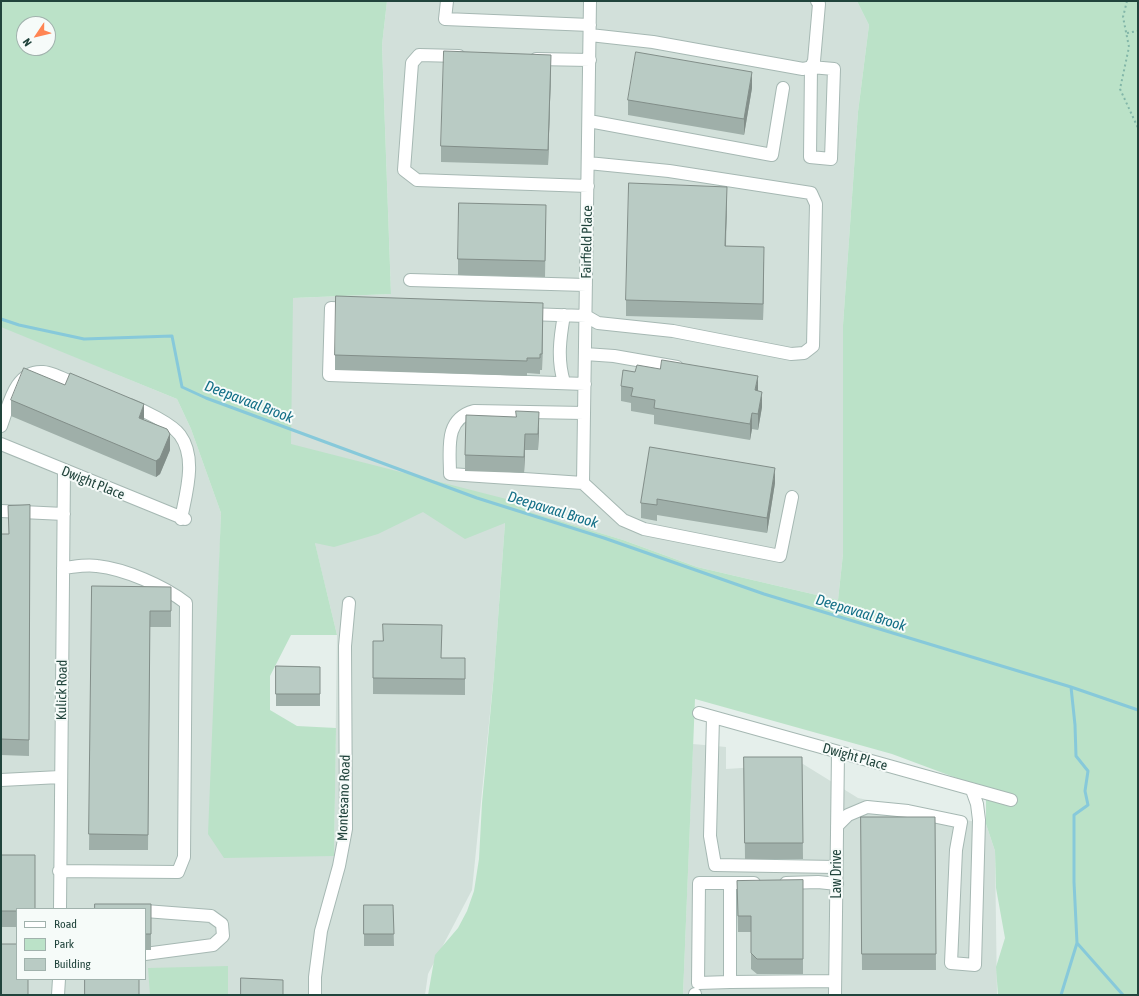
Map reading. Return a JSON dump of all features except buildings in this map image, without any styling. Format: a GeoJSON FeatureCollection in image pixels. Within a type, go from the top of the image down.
{"type":"FeatureCollection","features":[{"type":"Feature","properties":{"kind":"street"},"geometry":{"type":"LineString","coordinates":[[447,1],[445,19],[590,30],[803,69],[811,67],[834,69],[831,159],[810,157],[811,67],[814,62],[817,1]]}},
{"type":"Feature","properties":{"kind":"street","name":"Fairfield Place"},"geometry":{"type":"LineString","coordinates":[[583,483],[590,1]]}},
{"type":"Feature","properties":{"kind":"street"},"geometry":{"type":"LineString","coordinates":[[473,57],[419,55],[412,63],[404,170],[417,180],[588,186]]}},
{"type":"Feature","properties":{"kind":"street"},"geometry":{"type":"LineString","coordinates":[[528,58],[590,60]]}},
{"type":"Feature","properties":{"kind":"street"},"geometry":{"type":"LineString","coordinates":[[588,121],[772,155],[783,88]]}},
{"type":"Feature","properties":{"kind":"street"},"geometry":{"type":"LineString","coordinates":[[517,314],[586,316],[598,323],[673,331],[791,354],[804,353],[813,346],[816,204],[811,193],[669,171],[588,163]]}},
{"type":"Feature","properties":{"kind":"street"},"geometry":{"type":"LineString","coordinates":[[410,280],[586,285]]}},
{"type":"Feature","properties":{"kind":"street"},"geometry":{"type":"LineString","coordinates":[[362,309],[331,308],[328,375],[564,382],[585,384]]}},
{"type":"Feature","properties":{"kind":"street"},"geometry":{"type":"LineString","coordinates":[[564,315],[560,333],[559,368],[564,382]]}},
{"type":"Feature","properties":{"kind":"street"},"geometry":{"type":"LineString","coordinates":[[585,354],[614,356],[690,369]]}},
{"type":"Feature","properties":{"kind":"street"},"geometry":{"type":"LineString","coordinates":[[1,426],[19,381],[30,373],[44,372],[94,391]]}},
{"type":"Feature","properties":{"kind":"street","name":"Dwight Place"},"geometry":{"type":"LineString","coordinates":[[1,444],[183,519],[189,455],[180,434],[150,413],[122,402]]}},
{"type":"Feature","properties":{"kind":"street"},"geometry":{"type":"LineString","coordinates":[[584,413],[474,411],[466,413],[459,417],[452,427],[450,474],[583,483],[623,520],[644,529],[780,556],[792,497]]}},
{"type":"Feature","properties":{"kind":"street","name":"Kulick Road"},"geometry":{"type":"LineString","coordinates":[[60,908],[59,871],[64,471]]}},
{"type":"Feature","properties":{"kind":"street"},"geometry":{"type":"LineString","coordinates":[[1,511],[64,514]]}},
{"type":"Feature","properties":{"kind":"street"},"geometry":{"type":"LineString","coordinates":[[59,871],[178,872],[184,857],[186,603],[178,597],[139,578],[114,569],[96,566],[63,568]]}},
{"type":"Feature","properties":{"kind":"street","name":"Montesano Road"},"geometry":{"type":"LineString","coordinates":[[315,995],[314,977],[321,931],[339,866],[346,829],[345,646],[349,603]]}},
{"type":"Feature","properties":{"kind":"street","name":"Dwight Place"},"geometry":{"type":"LineString","coordinates":[[699,713],[1011,800]]}},
{"type":"Feature","properties":{"kind":"street"},"geometry":{"type":"LineString","coordinates":[[713,717],[710,836],[715,865],[836,867]]}},
{"type":"Feature","properties":{"kind":"street","name":"Law Drive"},"geometry":{"type":"LineString","coordinates":[[835,995],[838,752]]}},
{"type":"Feature","properties":{"kind":"street"},"geometry":{"type":"LineString","coordinates":[[1,780],[60,777]]}},
{"type":"Feature","properties":{"kind":"street"},"geometry":{"type":"LineString","coordinates":[[837,826],[848,815],[867,807],[908,811],[961,822],[956,850],[951,963],[975,965],[979,820],[977,804],[972,790]]}},
{"type":"Feature","properties":{"kind":"street"},"geometry":{"type":"LineString","coordinates":[[836,981],[698,982],[699,883],[730,884],[818,882],[837,884]]}},
{"type":"Feature","properties":{"kind":"street"},"geometry":{"type":"LineString","coordinates":[[730,884],[730,982]]}},
{"type":"Feature","properties":{"kind":"street"},"geometry":{"type":"LineString","coordinates":[[146,911],[211,916],[222,924],[223,936],[213,945],[146,954]]}},
{"type":"Feature","properties":{"kind":"street"},"geometry":{"type":"LineString","coordinates":[[58,995],[59,980]]}},
{"type":"Feature","properties":{"kind":"path"},"geometry":{"type":"LineString","coordinates":[[1127,1],[1123,17],[1129,48],[1120,89],[1138,128]]}},
{"type":"Feature","properties":{"kind":"path"},"geometry":{"type":"LineString","coordinates":[[1127,33],[1138,31]]}},
{"type":"Feature","properties":{"kind":"shaded area"},"geometry":{"type":"Polygon","coordinates":[[[1,1],[295,1],[293,298],[391,294],[382,45],[387,1],[857,1],[869,25],[858,112],[843,325],[843,554],[838,600],[697,567],[623,540],[526,511],[505,523],[494,674],[472,890],[428,974],[425,995],[1,995],[1,1]],[[104,369],[177,399],[191,429],[221,513],[218,606],[334,856],[337,635],[291,444],[104,369]]]}},
{"type":"Feature","properties":{"kind":"shaded area"},"geometry":{"type":"Polygon","coordinates":[[[693,744],[726,747],[726,769],[803,764],[858,798],[986,824],[995,851],[997,995],[683,995],[693,744]]]}},
{"type":"Feature","properties":{"kind":"green space"},"geometry":{"type":"Polygon","coordinates":[[[1,1],[387,1],[382,45],[391,294],[293,298],[291,444],[526,504],[527,511],[623,540],[697,567],[838,600],[843,554],[843,325],[858,112],[869,25],[857,1],[1138,1],[1138,995],[998,995],[996,967],[1005,938],[996,888],[995,851],[986,824],[986,789],[892,754],[695,699],[683,995],[428,995],[435,955],[458,928],[467,911],[474,891],[479,859],[482,803],[494,674],[505,523],[465,539],[423,512],[378,534],[334,547],[315,543],[337,635],[291,635],[270,676],[270,710],[297,726],[336,728],[334,856],[224,858],[208,834],[221,513],[191,429],[177,399],[1,327],[1,1]]]}},
{"type":"Feature","properties":{"kind":"green space"},"geometry":{"type":"Polygon","coordinates":[[[228,966],[228,995],[150,995],[148,968],[228,966]]]}},
{"type":"Feature","properties":{"kind":"waterway","name":"Deepavaal Brook"},"geometry":{"type":"LineString","coordinates":[[1,319],[19,325],[84,339],[172,336],[182,387],[206,398],[477,498],[604,538],[764,594],[1071,687],[1138,710]]}},
{"type":"Feature","properties":{"kind":"waterway"},"geometry":{"type":"LineString","coordinates":[[1071,687],[1075,725],[1076,756],[1088,771],[1085,791],[1088,805],[1074,815],[1074,882],[1077,943],[1123,995]]}},
{"type":"Feature","properties":{"kind":"waterway"},"geometry":{"type":"LineString","coordinates":[[1061,995],[1077,943]]}}]}
